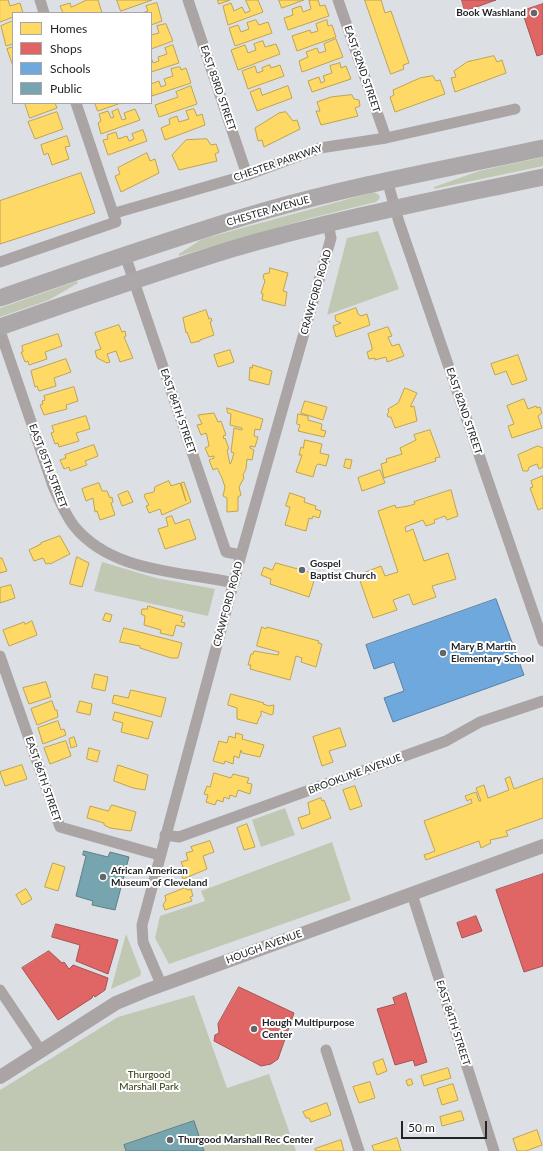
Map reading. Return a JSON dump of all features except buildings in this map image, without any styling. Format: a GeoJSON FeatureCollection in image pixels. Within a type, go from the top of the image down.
{"type":"FeatureCollection","features":[{"type":"Feature","properties":{"kind":"main road","name":"CHESTER AVENUE"},"geometry":{"type":"LineString","coordinates":[[0,298],[125,255],[264,211],[387,180],[543,148]]}},
{"type":"Feature","properties":{"kind":"main road"},"geometry":{"type":"LineString","coordinates":[[0,327],[134,280],[233,249],[394,208],[543,177]]}},
{"type":"Feature","properties":{"kind":"street"},"geometry":{"type":"LineString","coordinates":[[40,0],[44,12]]}},
{"type":"Feature","properties":{"kind":"street","name":"EAST 83RD STREET"},"geometry":{"type":"LineString","coordinates":[[188,0],[247,175]]}},
{"type":"Feature","properties":{"kind":"street","name":"EAST 82ND STREET"},"geometry":{"type":"LineString","coordinates":[[338,0],[386,138]]}},
{"type":"Feature","properties":{"kind":"street"},"geometry":{"type":"LineString","coordinates":[[76,104],[116,218]]}},
{"type":"Feature","properties":{"kind":"street","name":"CHESTER PARKWAY"},"geometry":{"type":"LineString","coordinates":[[0,262],[116,218],[247,175],[320,148],[386,138],[515,109]]}},
{"type":"Feature","properties":{"kind":"street","name":"EAST 82ND STREET"},"geometry":{"type":"LineString","coordinates":[[387,180],[394,208],[543,641]]}},
{"type":"Feature","properties":{"kind":"street","name":"CRAWFORD ROAD"},"geometry":{"type":"LineString","coordinates":[[161,984],[143,942],[141,933],[142,925],[241,555],[331,238],[328,224]]}},
{"type":"Feature","properties":{"kind":"street","name":"EAST 84TH STREET"},"geometry":{"type":"LineString","coordinates":[[125,255],[226,552],[241,555]]}},
{"type":"Feature","properties":{"kind":"street","name":"EAST 85TH STREET"},"geometry":{"type":"LineString","coordinates":[[0,332],[54,486],[64,510],[76,528],[100,548],[132,562],[155,568],[234,583]]}},
{"type":"Feature","properties":{"kind":"street","name":"EAST 86TH STREET"},"geometry":{"type":"LineString","coordinates":[[0,656],[60,827],[160,855]]}},
{"type":"Feature","properties":{"kind":"street","name":"BROOKLINE AVENUE"},"geometry":{"type":"LineString","coordinates":[[165,835],[179,837],[446,741],[480,722],[543,701]]}},
{"type":"Feature","properties":{"kind":"street","name":"HOUGH AVENUE"},"geometry":{"type":"LineString","coordinates":[[0,1077],[116,1003],[161,984],[543,846]]}},
{"type":"Feature","properties":{"kind":"street","name":"EAST 84TH STREET"},"geometry":{"type":"LineString","coordinates":[[412,894],[494,1151]]}},
{"type":"Feature","properties":{"kind":"street"},"geometry":{"type":"LineString","coordinates":[[0,990],[41,1051]]}},
{"type":"Feature","properties":{"kind":"street"},"geometry":{"type":"LineString","coordinates":[[326,1050],[359,1151]]}},
{"type":"Feature","properties":{"kind":"green space"},"geometry":{"type":"Polygon","coordinates":[[[543,157],[543,166],[434,189],[434,187],[479,171],[543,157]]]}},
{"type":"Feature","properties":{"kind":"green space"},"geometry":{"type":"Polygon","coordinates":[[[374,192],[379,195],[380,198],[376,202],[311,218],[179,256],[179,254],[202,239],[374,192]]]}},
{"type":"Feature","properties":{"kind":"green space"},"geometry":{"type":"Polygon","coordinates":[[[378,231],[399,289],[327,315],[347,238],[378,231]]]}},
{"type":"Feature","properties":{"kind":"green space"},"geometry":{"type":"Polygon","coordinates":[[[77,281],[78,283],[49,300],[0,317],[0,308],[77,281]]]}},
{"type":"Feature","properties":{"kind":"green space"},"geometry":{"type":"Polygon","coordinates":[[[102,562],[156,578],[215,589],[208,616],[94,591],[102,562]]]}},
{"type":"Feature","properties":{"kind":"green space"},"geometry":{"type":"Polygon","coordinates":[[[285,808],[295,835],[261,847],[252,820],[285,808]]]}},
{"type":"Feature","properties":{"kind":"green space"},"geometry":{"type":"Polygon","coordinates":[[[332,842],[351,900],[169,964],[155,938],[160,916],[205,901],[201,891],[332,842]]]}},
{"type":"Feature","properties":{"kind":"green space"},"geometry":{"type":"Polygon","coordinates":[[[126,934],[141,972],[140,976],[111,989],[126,934]]]}},
{"type":"Feature","properties":{"kind":"green space","name":"Thurgood Marshall Park"},"geometry":{"type":"Polygon","coordinates":[[[194,995],[227,1088],[269,1074],[296,1151],[0,1151],[0,1090],[118,1017],[194,995]]]}},
{"type":"Feature","properties":{"kind":"place","name":"Book Washland"},"geometry":{"type":"Point","coordinates":[534,13]}},
{"type":"Feature","properties":{"kind":"place","name":"Gospel Baptist Church"},"geometry":{"type":"Point","coordinates":[302,570]}},
{"type":"Feature","properties":{"kind":"place","name":"Mary B Martin Elementary School"},"geometry":{"type":"Point","coordinates":[443,653]}},
{"type":"Feature","properties":{"kind":"place","name":"African American Museum of Cleveland"},"geometry":{"type":"Point","coordinates":[103,877]}},
{"type":"Feature","properties":{"kind":"place","name":"Hough Multipurpose Center"},"geometry":{"type":"Point","coordinates":[254,1029]}},
{"type":"Feature","properties":{"kind":"place","name":"Thurgood Marshall Rec Center"},"geometry":{"type":"Point","coordinates":[170,1140]}}]}
